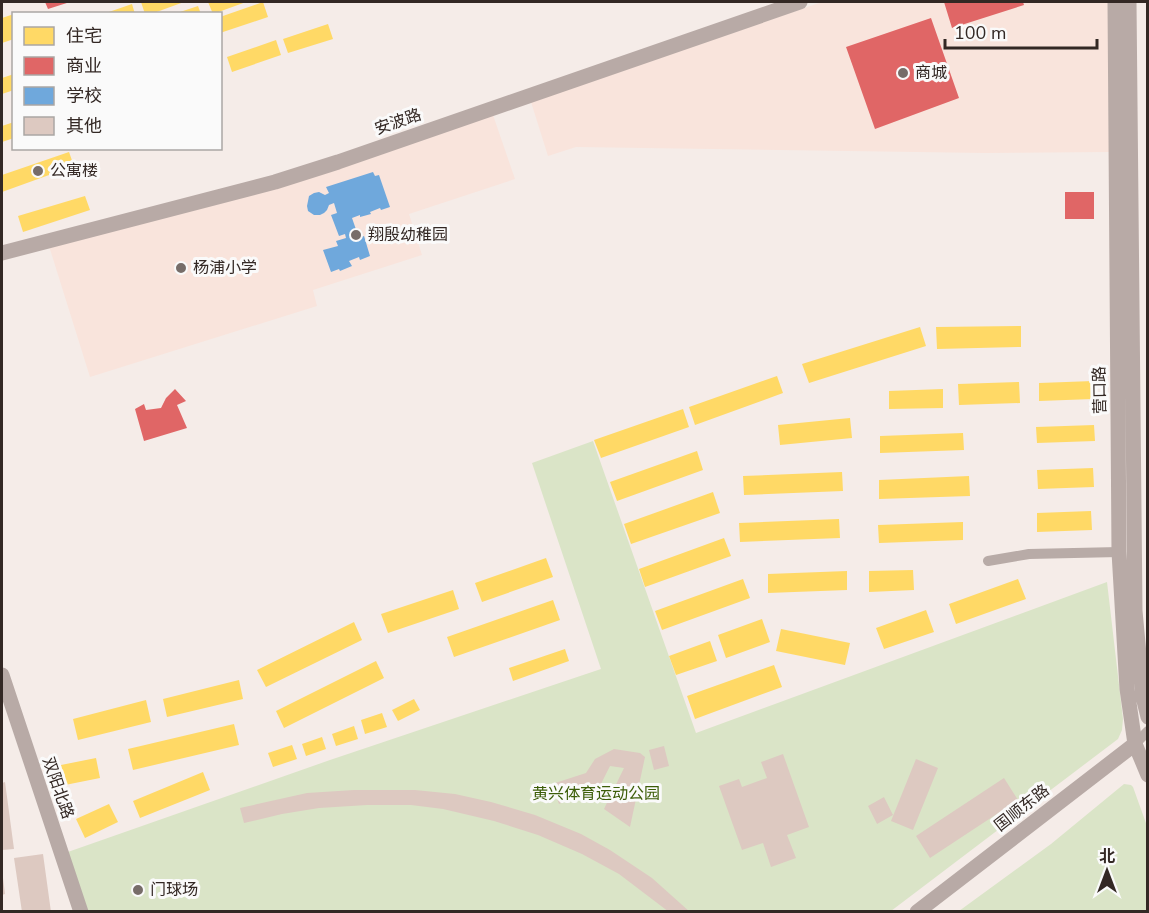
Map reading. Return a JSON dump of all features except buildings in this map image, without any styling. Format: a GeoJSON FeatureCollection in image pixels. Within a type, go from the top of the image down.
{"type":"FeatureCollection","features":[{"type":"Feature","properties":{"kind":"main road","name":"安波路"},"geometry":{"type":"LineString","coordinates":[[2,253],[275,182],[800,2]]}},
{"type":"Feature","properties":{"kind":"main road","name":"营口路"},"geometry":{"type":"LineString","coordinates":[[1115,2],[1119,552],[1127,688],[1135,744],[1148,775]]}},
{"type":"Feature","properties":{"kind":"main road","name":"营口路"},"geometry":{"type":"LineString","coordinates":[[1129,2],[1135,611],[1143,697],[1148,717]]}},
{"type":"Feature","properties":{"kind":"main road","name":"双阳北路"},"geometry":{"type":"LineString","coordinates":[[2,675],[81,912]]}},
{"type":"Feature","properties":{"kind":"main road","name":"国顺东路"},"geometry":{"type":"LineString","coordinates":[[917,912],[1135,744]]}},
{"type":"Feature","properties":{"kind":"street"},"geometry":{"type":"LineString","coordinates":[[988,561],[1029,554],[1119,552]]}},
{"type":"Feature","properties":{"kind":"street","name":"国顺东路"},"geometry":{"type":"LineString","coordinates":[[1135,744],[1148,731]]}},
{"type":"Feature","properties":{"kind":"shaded area"},"geometry":{"type":"Polygon","coordinates":[[[822,2],[1108,2],[1109,152],[985,153],[576,147],[548,156],[531,102],[822,2]]]}},
{"type":"Feature","properties":{"kind":"shaded area"},"geometry":{"type":"Polygon","coordinates":[[[493,115],[515,179],[409,214],[422,255],[313,290],[317,306],[90,377],[49,246],[493,115]]]}},
{"type":"Feature","properties":{"kind":"green space","name":"黄兴体育运动公园"},"geometry":{"type":"Polygon","coordinates":[[[593,441],[696,733],[1107,582],[1123,719],[1118,739],[891,911],[87,911],[65,853],[330,760],[601,669],[532,463],[593,441]]]}},
{"type":"Feature","properties":{"kind":"green space"},"geometry":{"type":"Polygon","coordinates":[[[1124,784],[1133,787],[1147,826],[1147,911],[959,911],[1051,844],[1124,784]]]}},
{"type":"Feature","properties":{"kind":"place","name":"商城"},"geometry":{"type":"Point","coordinates":[903,73]}},
{"type":"Feature","properties":{"kind":"place","name":"公寓楼"},"geometry":{"type":"Point","coordinates":[38,171]}},
{"type":"Feature","properties":{"kind":"place","name":"翔殷幼稚园"},"geometry":{"type":"Point","coordinates":[356,235]}},
{"type":"Feature","properties":{"kind":"place","name":"杨浦小学"},"geometry":{"type":"Point","coordinates":[181,268]}},
{"type":"Feature","properties":{"kind":"place","name":"门球场"},"geometry":{"type":"Point","coordinates":[138,890]}}]}
